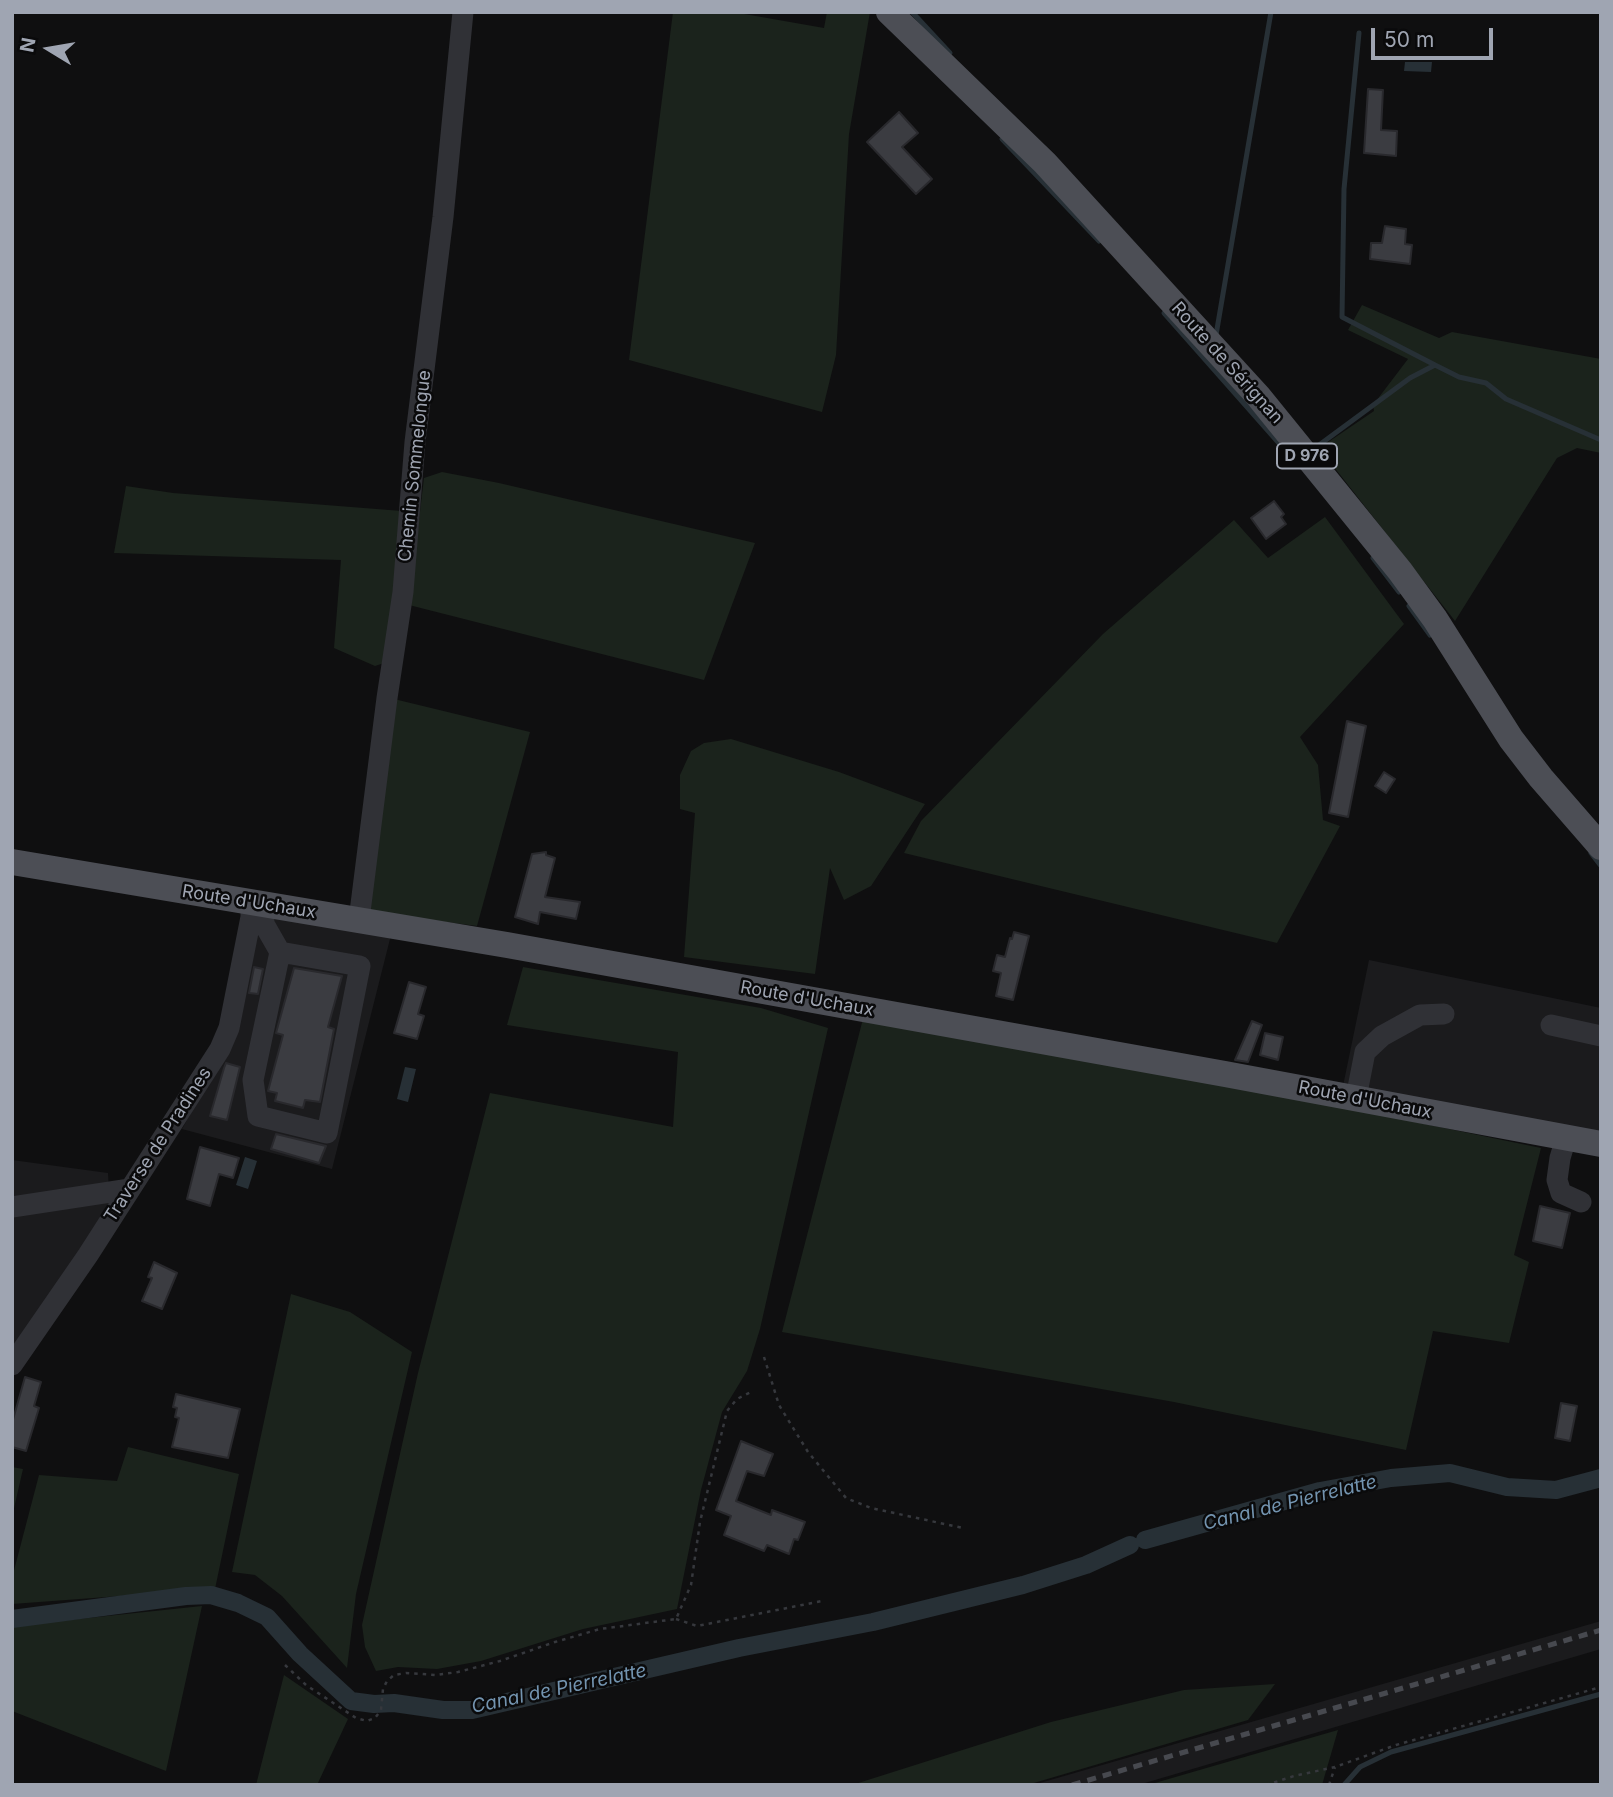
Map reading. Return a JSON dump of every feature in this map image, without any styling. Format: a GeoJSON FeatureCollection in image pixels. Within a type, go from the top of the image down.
{"type":"FeatureCollection","features":[{"type":"Feature","properties":{"kind":"main road","name":"Route de Sérignan"},"geometry":{"type":"LineString","coordinates":[[889,12],[1045,163],[1258,396],[1400,571],[1435,619],[1511,739],[1601,847]]}},
{"type":"Feature","properties":{"kind":"main road","name":"Route d'Uchaux"},"geometry":{"type":"LineString","coordinates":[[12,862],[359,919],[1601,1144]]}},
{"type":"Feature","properties":{"kind":"street","name":"Chemin Sommelongue"},"geometry":{"type":"LineString","coordinates":[[359,919],[403,592],[415,442],[443,217],[463,12]]}},
{"type":"Feature","properties":{"kind":"street"},"geometry":{"type":"LineString","coordinates":[[257,903],[264,924],[280,952],[253,1080],[258,1116],[327,1133],[360,966],[280,952]]}},
{"type":"Feature","properties":{"kind":"street","name":"Traverse de Pradines"},"geometry":{"type":"LineString","coordinates":[[12,1365],[88,1255],[220,1049],[229,1028],[251,917],[257,903]]}},
{"type":"Feature","properties":{"kind":"street"},"geometry":{"type":"LineString","coordinates":[[1356,1098],[1365,1052],[1382,1036],[1420,1015],[1444,1014]]}},
{"type":"Feature","properties":{"kind":"street"},"geometry":{"type":"LineString","coordinates":[[1552,1025],[1601,1036]]}},
{"type":"Feature","properties":{"kind":"street"},"geometry":{"type":"LineString","coordinates":[[1566,1138],[1557,1180],[1561,1193],[1581,1202]]}},
{"type":"Feature","properties":{"kind":"street"},"geometry":{"type":"LineString","coordinates":[[12,1207],[130,1189]]}},
{"type":"Feature","properties":{"kind":"path"},"geometry":{"type":"LineString","coordinates":[[764,1357],[779,1405],[808,1452],[846,1499],[871,1508],[963,1528]]}},
{"type":"Feature","properties":{"kind":"path"},"geometry":{"type":"LineString","coordinates":[[676,1619],[691,1586],[700,1521],[727,1411],[737,1399],[751,1392]]}},
{"type":"Feature","properties":{"kind":"path"},"geometry":{"type":"LineString","coordinates":[[285,1665],[306,1685],[356,1718],[367,1721],[375,1718],[381,1710],[383,1689],[394,1675],[458,1672],[600,1629],[676,1619],[697,1626],[822,1601]]}},
{"type":"Feature","properties":{"kind":"path"},"geometry":{"type":"LineString","coordinates":[[1266,1785],[1335,1767],[1396,1745],[1601,1688]]}},
{"type":"Feature","properties":{"kind":"path"},"geometry":{"type":"LineString","coordinates":[[1328,1785],[1335,1767]]}},
{"type":"Feature","properties":{"kind":"shaded area"},"geometry":{"type":"Polygon","coordinates":[[[673,12],[733,12],[824,28],[827,12],[870,12],[849,134],[836,355],[822,412],[629,360],[673,12]]]}},
{"type":"Feature","properties":{"kind":"shaded area"},"geometry":{"type":"Polygon","coordinates":[[[1405,62],[1432,62],[1431,72],[1404,71],[1405,62]]]}},
{"type":"Feature","properties":{"kind":"shaded area"},"geometry":{"type":"Polygon","coordinates":[[[1362,305],[1439,338],[1452,332],[1601,359],[1601,453],[1577,448],[1557,458],[1455,621],[1321,447],[1374,411],[1373,405],[1408,359],[1348,330],[1362,305]]]}},
{"type":"Feature","properties":{"kind":"shaded area"},"geometry":{"type":"Polygon","coordinates":[[[442,472],[755,543],[704,680],[409,605],[424,478],[442,472]]]}},
{"type":"Feature","properties":{"kind":"shaded area"},"geometry":{"type":"Polygon","coordinates":[[[126,486],[173,493],[402,511],[387,662],[375,666],[334,648],[341,560],[114,553],[126,486]]]}},
{"type":"Feature","properties":{"kind":"shaded area"},"geometry":{"type":"Polygon","coordinates":[[[1325,517],[1404,624],[1300,737],[1318,765],[1323,820],[1340,826],[1277,943],[904,853],[921,821],[1103,634],[1234,520],[1268,558],[1325,517]]]}},
{"type":"Feature","properties":{"kind":"shaded area"},"geometry":{"type":"Polygon","coordinates":[[[394,699],[530,732],[477,926],[368,912],[394,699]]]}},
{"type":"Feature","properties":{"kind":"shaded area"},"geometry":{"type":"Polygon","coordinates":[[[731,739],[839,772],[925,804],[871,886],[844,900],[830,868],[815,974],[684,957],[695,813],[680,809],[680,775],[691,751],[704,743],[731,739]]]}},
{"type":"Feature","properties":{"kind":"shaded area"},"geometry":{"type":"Polygon","coordinates":[[[258,911],[391,935],[332,1169],[182,1129],[231,1041],[258,911]]]}},
{"type":"Feature","properties":{"kind":"shaded area"},"geometry":{"type":"Polygon","coordinates":[[[1369,960],[1601,1008],[1601,1136],[1343,1086],[1369,960]]]}},
{"type":"Feature","properties":{"kind":"shaded area"},"geometry":{"type":"Polygon","coordinates":[[[523,967],[761,1008],[828,1028],[760,1329],[747,1371],[722,1412],[701,1490],[677,1609],[583,1629],[481,1661],[437,1669],[398,1667],[376,1671],[365,1647],[362,1625],[418,1373],[490,1093],[673,1127],[678,1052],[507,1025],[523,967]]]}},
{"type":"Feature","properties":{"kind":"shaded area"},"geometry":{"type":"Polygon","coordinates":[[[864,1015],[1222,1082],[1541,1148],[1514,1255],[1529,1262],[1509,1343],[1433,1331],[1406,1450],[1174,1402],[782,1332],[864,1015]]]}},
{"type":"Feature","properties":{"kind":"shaded area"},"geometry":{"type":"Polygon","coordinates":[[[405,1067],[416,1069],[408,1102],[397,1099],[405,1067]]]}},
{"type":"Feature","properties":{"kind":"shaded area"},"geometry":{"type":"Polygon","coordinates":[[[245,1157],[257,1161],[248,1189],[236,1185],[245,1157]]]}},
{"type":"Feature","properties":{"kind":"shaded area"},"geometry":{"type":"Polygon","coordinates":[[[12,1160],[108,1173],[110,1209],[12,1356],[12,1160]]]}},
{"type":"Feature","properties":{"kind":"shaded area"},"geometry":{"type":"Polygon","coordinates":[[[291,1294],[350,1312],[412,1352],[356,1594],[347,1668],[282,1596],[255,1575],[232,1572],[291,1294]]]}},
{"type":"Feature","properties":{"kind":"shaded area"},"geometry":{"type":"Polygon","coordinates":[[[128,1447],[239,1474],[215,1589],[12,1604],[12,1578],[39,1475],[117,1481],[128,1447]]]}},
{"type":"Feature","properties":{"kind":"shaded area"},"geometry":{"type":"Polygon","coordinates":[[[12,1467],[23,1469],[12,1517],[12,1467]]]}},
{"type":"Feature","properties":{"kind":"shaded area"},"geometry":{"type":"Polygon","coordinates":[[[202,1606],[166,1771],[12,1711],[12,1626],[202,1606]]]}},
{"type":"Feature","properties":{"kind":"shaded area"},"geometry":{"type":"Polygon","coordinates":[[[1601,1621],[1601,1649],[1138,1785],[1033,1785],[1601,1621]]]}},
{"type":"Feature","properties":{"kind":"shaded area"},"geometry":{"type":"Polygon","coordinates":[[[284,1675],[348,1719],[317,1785],[256,1785],[284,1675]]]}},
{"type":"Feature","properties":{"kind":"shaded area"},"geometry":{"type":"Polygon","coordinates":[[[1275,1684],[1248,1720],[1027,1785],[852,1785],[1051,1722],[1184,1690],[1275,1684]]]}},
{"type":"Feature","properties":{"kind":"shaded area"},"geometry":{"type":"Polygon","coordinates":[[[1338,1730],[1322,1785],[1148,1785],[1203,1769],[1338,1730]]]}},
{"type":"Feature","properties":{"kind":"building"},"geometry":{"type":"Polygon","coordinates":[[[1368,89],[1383,90],[1381,130],[1397,131],[1396,156],[1364,153],[1368,89]]]}},
{"type":"Feature","properties":{"kind":"building"},"geometry":{"type":"Polygon","coordinates":[[[899,112],[918,133],[902,147],[932,179],[916,194],[867,142],[899,112]]]}},
{"type":"Feature","properties":{"kind":"building"},"geometry":{"type":"Polygon","coordinates":[[[1385,226],[1406,229],[1405,244],[1412,245],[1410,264],[1370,259],[1371,243],[1382,243],[1385,226]]]}},
{"type":"Feature","properties":{"kind":"building"},"geometry":{"type":"Polygon","coordinates":[[[1274,501],[1284,514],[1281,517],[1286,524],[1266,539],[1251,518],[1274,501]]]}},
{"type":"Feature","properties":{"kind":"building"},"geometry":{"type":"Polygon","coordinates":[[[1347,721],[1366,726],[1348,817],[1329,813],[1347,721]]]}},
{"type":"Feature","properties":{"kind":"building"},"geometry":{"type":"Polygon","coordinates":[[[1384,772],[1395,779],[1386,793],[1375,786],[1384,772]]]}},
{"type":"Feature","properties":{"kind":"building"},"geometry":{"type":"Polygon","coordinates":[[[546,852],[546,855],[555,858],[545,897],[580,902],[576,919],[540,912],[538,924],[515,917],[532,854],[546,852]]]}},
{"type":"Feature","properties":{"kind":"building"},"geometry":{"type":"Polygon","coordinates":[[[1014,932],[1029,936],[1013,1000],[996,996],[1001,973],[993,971],[997,955],[1005,957],[1014,932]]]}},
{"type":"Feature","properties":{"kind":"building"},"geometry":{"type":"Polygon","coordinates":[[[254,967],[263,969],[258,994],[249,993],[254,967]]]}},
{"type":"Feature","properties":{"kind":"building"},"geometry":{"type":"Polygon","coordinates":[[[294,968],[342,976],[328,1027],[334,1029],[320,1102],[305,1100],[303,1108],[275,1101],[277,1093],[268,1091],[283,1035],[276,1033],[294,968]]]}},
{"type":"Feature","properties":{"kind":"building"},"geometry":{"type":"Polygon","coordinates":[[[409,982],[426,987],[418,1014],[424,1016],[417,1039],[394,1033],[409,982]]]}},
{"type":"Feature","properties":{"kind":"building"},"geometry":{"type":"Polygon","coordinates":[[[1252,1021],[1262,1025],[1248,1062],[1235,1060],[1252,1021]]]}},
{"type":"Feature","properties":{"kind":"building"},"geometry":{"type":"Polygon","coordinates":[[[1265,1033],[1283,1037],[1278,1060],[1260,1055],[1265,1033]]]}},
{"type":"Feature","properties":{"kind":"building"},"geometry":{"type":"Polygon","coordinates":[[[226,1063],[240,1067],[227,1120],[210,1116],[226,1063]]]}},
{"type":"Feature","properties":{"kind":"building"},"geometry":{"type":"Polygon","coordinates":[[[276,1134],[326,1146],[319,1163],[271,1149],[276,1134]]]}},
{"type":"Feature","properties":{"kind":"building"},"geometry":{"type":"Polygon","coordinates":[[[200,1147],[239,1158],[233,1178],[219,1174],[210,1206],[187,1199],[200,1147]]]}},
{"type":"Feature","properties":{"kind":"building"},"geometry":{"type":"Polygon","coordinates":[[[1540,1206],[1570,1213],[1562,1248],[1533,1241],[1540,1206]]]}},
{"type":"Feature","properties":{"kind":"building"},"geometry":{"type":"Polygon","coordinates":[[[154,1262],[177,1273],[162,1309],[142,1301],[152,1278],[148,1277],[154,1262]]]}},
{"type":"Feature","properties":{"kind":"building"},"geometry":{"type":"Polygon","coordinates":[[[25,1377],[41,1382],[34,1406],[39,1408],[26,1451],[12,1447],[12,1423],[25,1377]]]}},
{"type":"Feature","properties":{"kind":"building"},"geometry":{"type":"Polygon","coordinates":[[[176,1394],[240,1409],[228,1458],[172,1447],[179,1418],[175,1417],[177,1408],[173,1407],[176,1394]]]}},
{"type":"Feature","properties":{"kind":"building"},"geometry":{"type":"Polygon","coordinates":[[[1561,1403],[1577,1406],[1570,1441],[1555,1438],[1561,1403]]]}},
{"type":"Feature","properties":{"kind":"building"},"geometry":{"type":"Polygon","coordinates":[[[741,1441],[773,1454],[764,1476],[747,1471],[736,1501],[771,1515],[772,1510],[805,1522],[798,1540],[794,1539],[789,1554],[767,1545],[764,1551],[724,1535],[731,1516],[716,1510],[741,1441]]]}},
{"type":"Feature","properties":{"kind":"waterway"},"geometry":{"type":"LineString","coordinates":[[912,12],[950,53]]}},
{"type":"Feature","properties":{"kind":"waterway"},"geometry":{"type":"LineString","coordinates":[[1216,335],[1271,12]]}},
{"type":"Feature","properties":{"kind":"waterway"},"geometry":{"type":"LineString","coordinates":[[1359,33],[1344,189],[1342,317],[1435,365]]}},
{"type":"Feature","properties":{"kind":"waterway"},"geometry":{"type":"LineString","coordinates":[[1002,139],[1099,241]]}},
{"type":"Feature","properties":{"kind":"waterway"},"geometry":{"type":"LineString","coordinates":[[1164,313],[1285,450]]}},
{"type":"Feature","properties":{"kind":"waterway"},"geometry":{"type":"LineString","coordinates":[[1315,448],[1410,378],[1435,365],[1459,377],[1486,383],[1506,399],[1601,440]]}},
{"type":"Feature","properties":{"kind":"waterway"},"geometry":{"type":"LineString","coordinates":[[1373,558],[1399,592]]}},
{"type":"Feature","properties":{"kind":"waterway"},"geometry":{"type":"LineString","coordinates":[[1409,606],[1430,635]]}},
{"type":"Feature","properties":{"kind":"waterway"},"geometry":{"type":"LineString","coordinates":[[1591,853],[1601,866]]}},
{"type":"Feature","properties":{"kind":"waterway","name":"Canal de Pierrelatte"},"geometry":{"type":"LineString","coordinates":[[1145,1540],[1320,1491],[1391,1478],[1450,1473],[1507,1487],[1556,1490],[1601,1478]]}},
{"type":"Feature","properties":{"kind":"waterway","name":"Canal de Pierrelatte"},"geometry":{"type":"LineString","coordinates":[[12,1619],[211,1595],[238,1603],[267,1617],[300,1654],[351,1701],[394,1703],[443,1710],[472,1710],[739,1648],[873,1622],[1023,1585],[1086,1565],[1130,1545]]}},
{"type":"Feature","properties":{"kind":"waterway"},"geometry":{"type":"LineString","coordinates":[[1344,1785],[1360,1767],[1391,1752],[1601,1694]]}},
{"type":"Feature","properties":{"kind":"railway"},"geometry":{"type":"LineString","coordinates":[[1072,1785],[1601,1630]]}}]}
